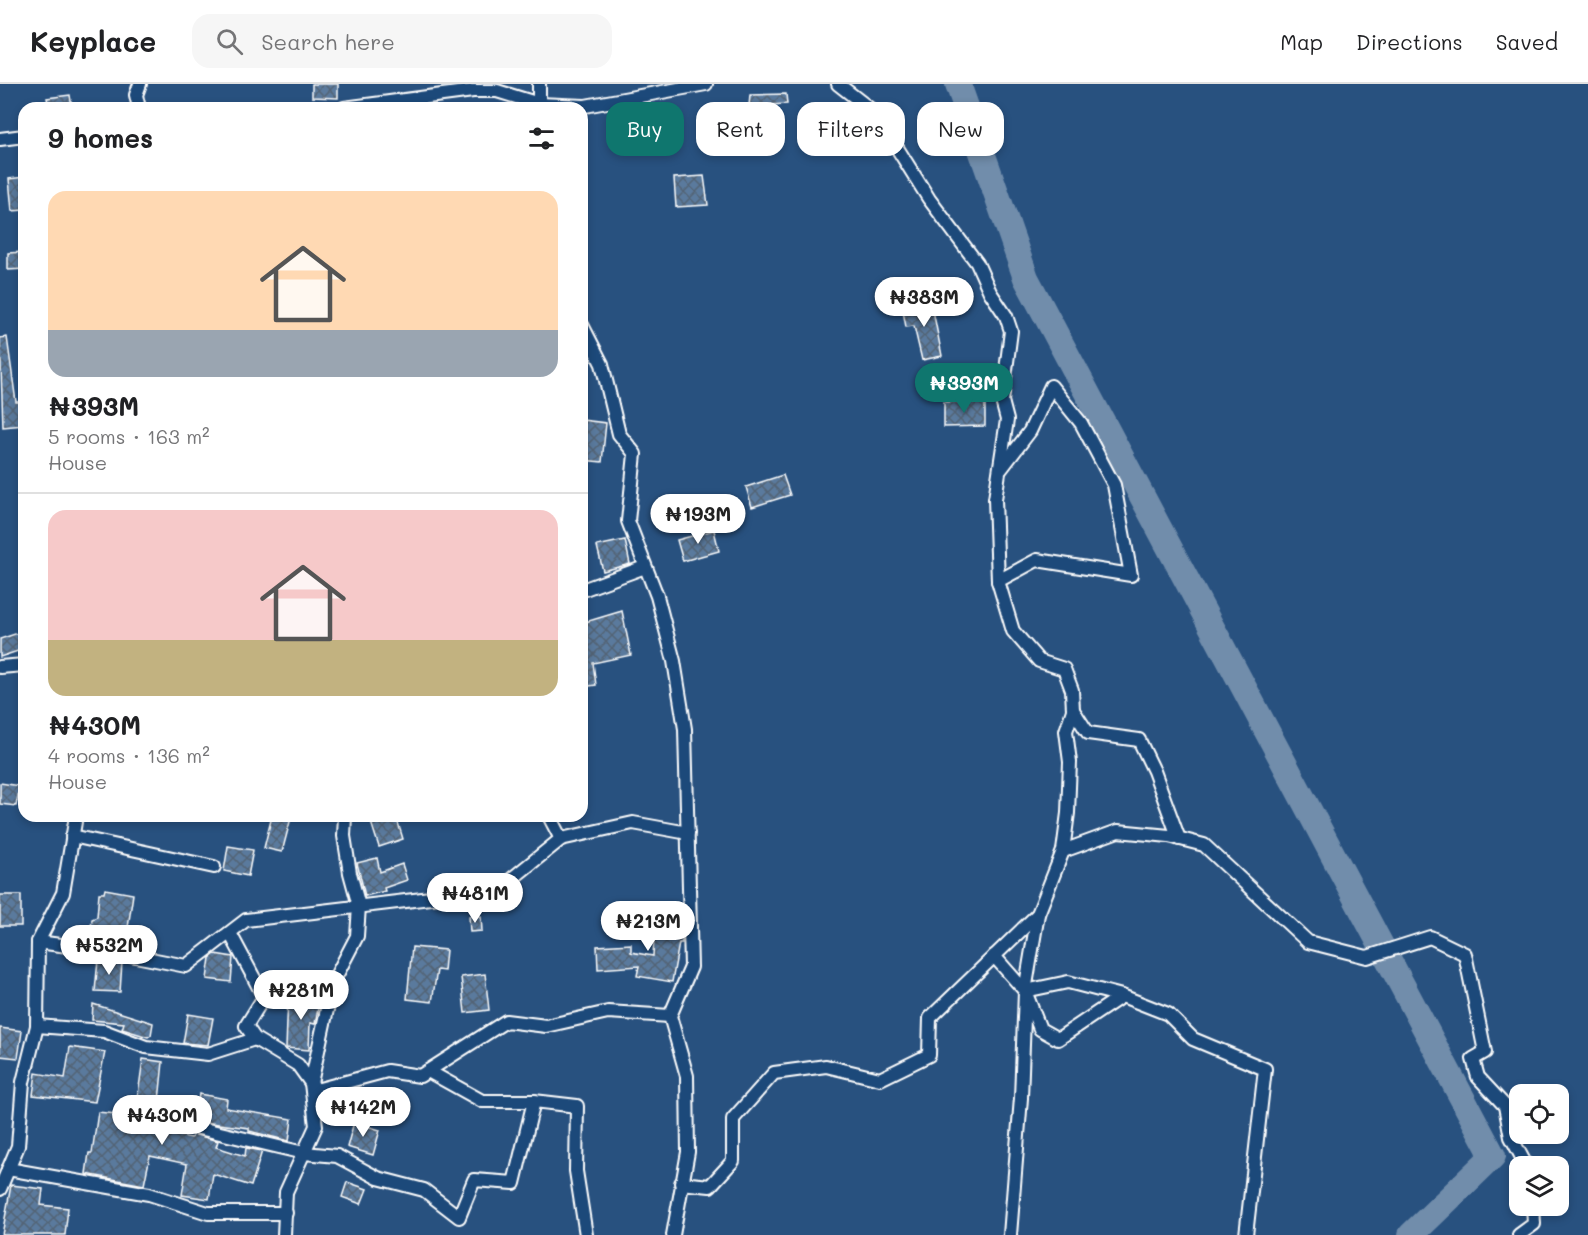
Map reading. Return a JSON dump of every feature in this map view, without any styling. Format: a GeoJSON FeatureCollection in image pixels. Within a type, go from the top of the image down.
{"type":"FeatureCollection","features":[{"type":"Feature","properties":{"kind":"street"},"geometry":{"type":"LineString","coordinates":[[138,102],[136,96],[140,84]]}},
{"type":"Feature","properties":{"kind":"street"},"geometry":{"type":"LineString","coordinates":[[539,84],[539,102]]}},
{"type":"Feature","properties":{"kind":"street"},"geometry":{"type":"LineString","coordinates":[[588,105],[706,84]]}},
{"type":"Feature","properties":{"kind":"street"},"geometry":{"type":"LineString","coordinates":[[838,84],[870,109],[889,135],[929,199],[977,263],[990,292],[1006,315],[1011,331],[1002,401],[1007,420],[994,527],[998,581],[1013,631],[1039,661],[1064,669],[1072,690],[1073,710],[1066,731],[1070,762],[1068,813],[1063,851],[1038,914],[1025,991],[1021,1098],[1010,1235]]}},
{"type":"Feature","properties":{"kind":"street"},"geometry":{"type":"LineString","coordinates":[[396,102],[472,91],[497,91],[533,102]]}},
{"type":"Feature","properties":{"kind":"street"},"geometry":{"type":"LineString","coordinates":[[0,138],[18,136]]}},
{"type":"Feature","properties":{"kind":"street"},"geometry":{"type":"LineString","coordinates":[[588,337],[602,364],[619,434],[635,454],[628,521],[657,597],[674,661],[685,729],[691,967],[670,1016],[687,1076],[688,1152],[673,1235]]}},
{"type":"Feature","properties":{"kind":"street"},"geometry":{"type":"LineString","coordinates":[[998,581],[1037,560],[1131,575],[1114,485],[1081,423],[1051,386],[1030,431],[999,471]]}},
{"type":"Feature","properties":{"kind":"street"},"geometry":{"type":"LineString","coordinates":[[588,588],[645,567]]}},
{"type":"Feature","properties":{"kind":"street"},"geometry":{"type":"LineString","coordinates":[[0,667],[18,666]]}},
{"type":"Feature","properties":{"kind":"street"},"geometry":{"type":"LineString","coordinates":[[1073,710],[1088,733],[1139,740],[1154,771],[1179,839]]}},
{"type":"Feature","properties":{"kind":"street"},"geometry":{"type":"LineString","coordinates":[[0,1189],[18,1146],[23,1082],[37,1026],[38,942],[63,893],[75,822]]}},
{"type":"Feature","properties":{"kind":"street"},"geometry":{"type":"LineString","coordinates":[[284,1235],[286,1192],[316,1126],[311,1083],[333,982],[357,936],[359,906],[350,873],[345,822]]}},
{"type":"Feature","properties":{"kind":"street"},"geometry":{"type":"LineString","coordinates":[[552,822],[561,839]]}},
{"type":"Feature","properties":{"kind":"street"},"geometry":{"type":"LineString","coordinates":[[38,942],[120,953],[186,966],[246,920],[498,890],[561,839],[633,823],[688,833]]}},
{"type":"Feature","properties":{"kind":"street"},"geometry":{"type":"LineString","coordinates":[[1063,851],[1118,831],[1204,844],[1308,942],[1367,957],[1430,937],[1465,954],[1485,1052],[1473,1059],[1478,1077],[1505,1106],[1511,1137],[1521,1156]]}},
{"type":"Feature","properties":{"kind":"street"},"geometry":{"type":"LineString","coordinates":[[72,836],[214,867]]}},
{"type":"Feature","properties":{"kind":"street"},"geometry":{"type":"LineString","coordinates":[[681,1183],[710,1186],[734,1161],[733,1119],[774,1073],[826,1066],[880,1078],[929,1055],[930,1017],[1038,914]]}},
{"type":"Feature","properties":{"kind":"street"},"geometry":{"type":"LineString","coordinates":[[230,933],[264,997],[246,1026],[255,1039],[298,1065],[316,1090],[387,1071],[420,1076],[506,1021],[546,1026],[608,1012],[670,1016]]}},
{"type":"Feature","properties":{"kind":"street"},"geometry":{"type":"LineString","coordinates":[[993,956],[1025,991],[1040,1029],[1058,1039],[1122,996]]}},
{"type":"Feature","properties":{"kind":"street"},"geometry":{"type":"LineString","coordinates":[[1025,991],[1068,982],[1122,996],[1168,1014],[1192,1039],[1265,1069],[1246,1235]]}},
{"type":"Feature","properties":{"kind":"street"},"geometry":{"type":"LineString","coordinates":[[37,1026],[104,1031],[146,1047],[208,1054],[255,1039]]}},
{"type":"Feature","properties":{"kind":"street"},"geometry":{"type":"LineString","coordinates":[[428,1071],[482,1101],[534,1101],[577,1106],[576,1171],[586,1235]]}},
{"type":"Feature","properties":{"kind":"street"},"geometry":{"type":"LineString","coordinates":[[200,1128],[304,1153],[337,1155],[378,1178],[424,1190],[459,1218],[474,1180],[514,1183],[534,1101]]}},
{"type":"Feature","properties":{"kind":"street"},"geometry":{"type":"LineString","coordinates":[[8,1169],[149,1194],[208,1213],[286,1213]]}},
{"type":"Feature","properties":{"kind":"street"},"geometry":{"type":"LineString","coordinates":[[1519,1235],[1534,1224],[1534,1216]]}},
{"type":"Feature","properties":{"kind":"building"},"geometry":{"type":"Polygon","coordinates":[[[312,84],[338,84],[338,98],[312,97],[312,84]]]}},
{"type":"Feature","properties":{"kind":"building"},"geometry":{"type":"Polygon","coordinates":[[[786,94],[787,104],[785,102],[749,102],[750,95],[786,94]]]}},
{"type":"Feature","properties":{"kind":"building"},"geometry":{"type":"Polygon","coordinates":[[[70,95],[71,102],[48,102],[47,98],[70,95]]]}},
{"type":"Feature","properties":{"kind":"building"},"geometry":{"type":"Polygon","coordinates":[[[704,176],[708,205],[676,207],[674,178],[704,176]]]}},
{"type":"Feature","properties":{"kind":"building"},"geometry":{"type":"Polygon","coordinates":[[[18,178],[18,210],[12,211],[9,179],[18,178]]]}},
{"type":"Feature","properties":{"kind":"building"},"geometry":{"type":"Polygon","coordinates":[[[18,252],[18,269],[8,270],[8,253],[18,252]]]}},
{"type":"Feature","properties":{"kind":"building"},"geometry":{"type":"Polygon","coordinates":[[[931,300],[942,356],[922,360],[914,326],[906,327],[902,306],[931,300]]]}},
{"type":"Feature","properties":{"kind":"building"},"geometry":{"type":"Polygon","coordinates":[[[7,337],[16,402],[18,402],[18,426],[3,427],[0,338],[7,337]]]}},
{"type":"Feature","properties":{"kind":"building"},"geometry":{"type":"Polygon","coordinates":[[[985,401],[985,426],[944,427],[944,402],[985,401]]]}},
{"type":"Feature","properties":{"kind":"building"},"geometry":{"type":"Polygon","coordinates":[[[588,421],[606,423],[602,462],[588,461],[588,421]]]}},
{"type":"Feature","properties":{"kind":"building"},"geometry":{"type":"Polygon","coordinates":[[[783,475],[790,495],[752,507],[746,487],[783,475]]]}},
{"type":"Feature","properties":{"kind":"building"},"geometry":{"type":"Polygon","coordinates":[[[714,530],[719,551],[683,561],[677,540],[714,530]]]}},
{"type":"Feature","properties":{"kind":"building"},"geometry":{"type":"Polygon","coordinates":[[[625,540],[630,564],[603,571],[597,546],[625,540]]]}},
{"type":"Feature","properties":{"kind":"building"},"geometry":{"type":"Polygon","coordinates":[[[622,611],[631,655],[593,663],[596,685],[588,686],[588,621],[622,611]]]}},
{"type":"Feature","properties":{"kind":"building"},"geometry":{"type":"Polygon","coordinates":[[[18,633],[18,651],[0,657],[0,639],[18,633]]]}},
{"type":"Feature","properties":{"kind":"building"},"geometry":{"type":"Polygon","coordinates":[[[0,783],[18,786],[16,806],[0,804],[0,783]]]}},
{"type":"Feature","properties":{"kind":"building"},"geometry":{"type":"Polygon","coordinates":[[[270,822],[290,822],[282,852],[264,848],[270,822]]]}},
{"type":"Feature","properties":{"kind":"building"},"geometry":{"type":"Polygon","coordinates":[[[371,822],[398,822],[403,839],[379,847],[371,822]]]}},
{"type":"Feature","properties":{"kind":"building"},"geometry":{"type":"Polygon","coordinates":[[[228,846],[253,850],[248,876],[224,871],[228,846]]]}},
{"type":"Feature","properties":{"kind":"building"},"geometry":{"type":"Polygon","coordinates":[[[377,858],[380,872],[402,864],[407,880],[384,888],[385,891],[365,896],[357,863],[377,858]]]}},
{"type":"Feature","properties":{"kind":"building"},"geometry":{"type":"Polygon","coordinates":[[[105,889],[133,894],[126,941],[90,936],[92,919],[97,917],[99,893],[104,893],[105,889]]]}},
{"type":"Feature","properties":{"kind":"building"},"geometry":{"type":"Polygon","coordinates":[[[0,895],[21,895],[21,926],[0,926],[0,895]]]}},
{"type":"Feature","properties":{"kind":"building"},"geometry":{"type":"Polygon","coordinates":[[[469,916],[481,916],[482,931],[470,932],[469,916]]]}},
{"type":"Feature","properties":{"kind":"building"},"geometry":{"type":"Polygon","coordinates":[[[655,916],[681,917],[682,943],[679,943],[672,982],[637,976],[639,966],[598,969],[597,946],[631,944],[631,952],[653,956],[655,916]]]}},
{"type":"Feature","properties":{"kind":"building"},"geometry":{"type":"Polygon","coordinates":[[[412,947],[446,950],[444,971],[437,970],[432,1002],[407,999],[412,947]]]}},
{"type":"Feature","properties":{"kind":"building"},"geometry":{"type":"Polygon","coordinates":[[[215,954],[233,957],[231,982],[207,979],[210,958],[215,954]]]}},
{"type":"Feature","properties":{"kind":"building"},"geometry":{"type":"Polygon","coordinates":[[[98,960],[122,962],[120,992],[95,991],[98,960]]]}},
{"type":"Feature","properties":{"kind":"building"},"geometry":{"type":"Polygon","coordinates":[[[485,974],[489,1010],[465,1013],[461,977],[485,974]]]}},
{"type":"Feature","properties":{"kind":"building"},"geometry":{"type":"Polygon","coordinates":[[[288,995],[320,998],[315,1024],[310,1023],[309,1050],[286,1048],[288,995]]]}},
{"type":"Feature","properties":{"kind":"building"},"geometry":{"type":"Polygon","coordinates":[[[93,1004],[153,1023],[151,1035],[148,1037],[122,1029],[124,1023],[92,1020],[93,1004]]]}},
{"type":"Feature","properties":{"kind":"building"},"geometry":{"type":"Polygon","coordinates":[[[188,1014],[213,1018],[208,1045],[183,1043],[188,1014]]]}},
{"type":"Feature","properties":{"kind":"building"},"geometry":{"type":"Polygon","coordinates":[[[0,1028],[22,1031],[18,1058],[0,1056],[0,1028]]]}},
{"type":"Feature","properties":{"kind":"building"},"geometry":{"type":"Polygon","coordinates":[[[70,1047],[105,1052],[95,1102],[33,1095],[36,1073],[65,1078],[70,1047]]]}},
{"type":"Feature","properties":{"kind":"building"},"geometry":{"type":"Polygon","coordinates":[[[143,1059],[163,1062],[156,1130],[191,1138],[193,1134],[218,1141],[216,1147],[245,1156],[246,1148],[262,1151],[251,1186],[213,1174],[209,1199],[182,1195],[187,1164],[150,1156],[144,1185],[86,1174],[89,1153],[92,1153],[98,1112],[135,1116],[143,1059]]]}},
{"type":"Feature","properties":{"kind":"building"},"geometry":{"type":"Polygon","coordinates":[[[199,1094],[227,1099],[226,1108],[292,1119],[289,1141],[249,1131],[249,1128],[195,1121],[199,1094]]]}},
{"type":"Feature","properties":{"kind":"building"},"geometry":{"type":"Polygon","coordinates":[[[354,1122],[380,1130],[373,1155],[347,1147],[354,1122]]]}},
{"type":"Feature","properties":{"kind":"building"},"geometry":{"type":"Polygon","coordinates":[[[347,1182],[367,1189],[361,1204],[342,1197],[347,1182]]]}},
{"type":"Feature","properties":{"kind":"building"},"geometry":{"type":"Polygon","coordinates":[[[11,1185],[43,1189],[41,1205],[68,1208],[65,1235],[2,1235],[11,1185]]]}},
{"type":"Feature","properties":{"kind":"waterway"},"geometry":{"type":"LineString","coordinates":[[958,84],[1026,278],[1493,1156],[1411,1235]]}}]}
